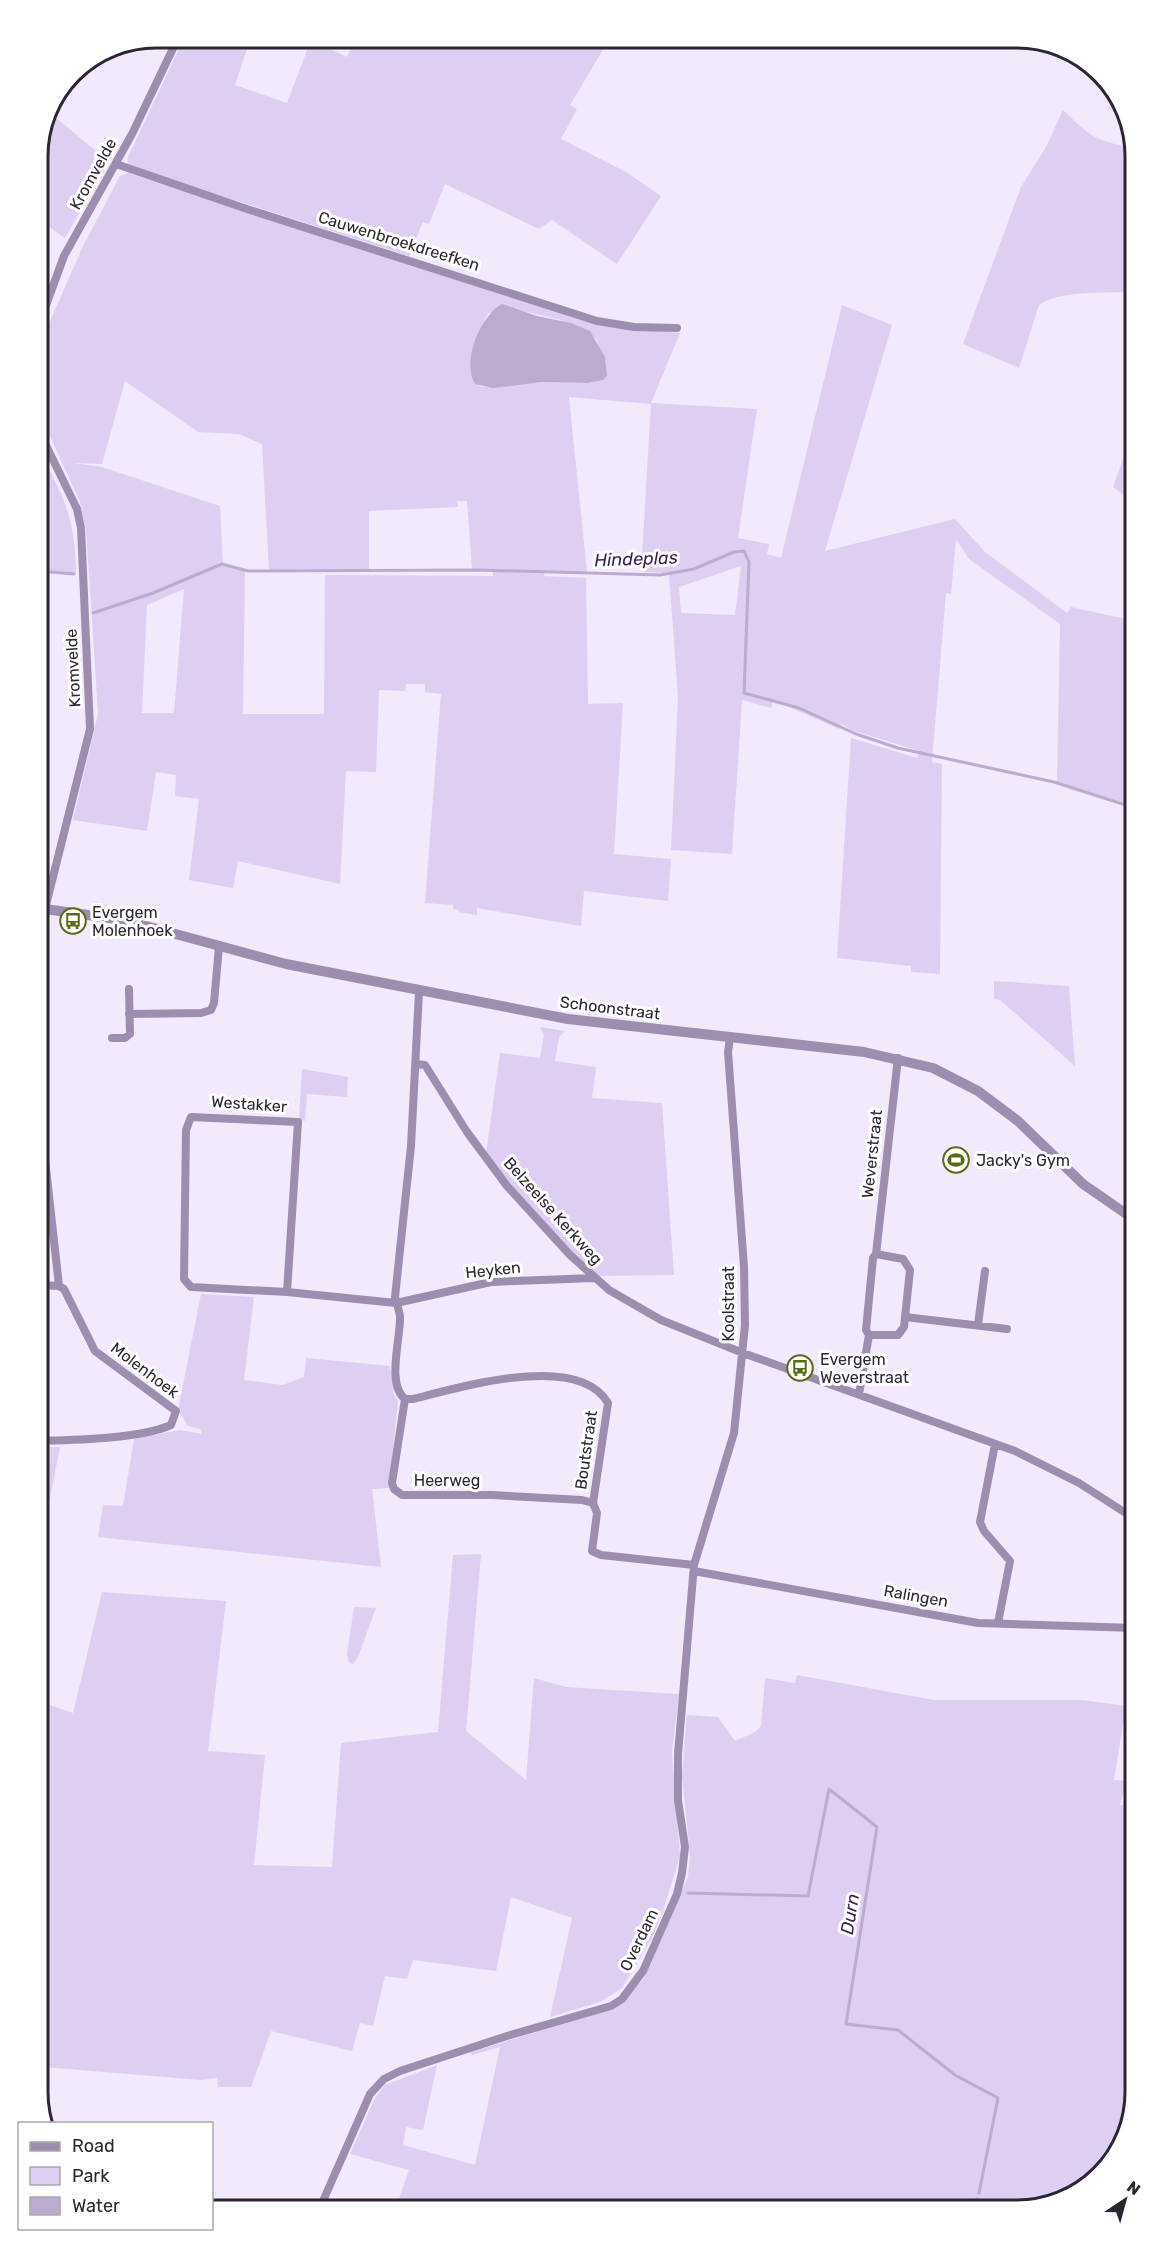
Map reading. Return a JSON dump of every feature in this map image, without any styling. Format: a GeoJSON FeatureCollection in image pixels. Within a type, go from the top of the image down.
{"type":"FeatureCollection","features":[{"type":"Feature","properties":{"kind":"street","name":"Kromvelde"},"geometry":{"type":"LineString","coordinates":[[48,300],[64,256],[116,164],[173,48]]}},
{"type":"Feature","properties":{"kind":"street","name":"Cauwenbroekdreefken"},"geometry":{"type":"LineString","coordinates":[[116,164],[250,210],[597,321],[634,327],[677,328]]}},
{"type":"Feature","properties":{"kind":"street","name":"Kromvelde"},"geometry":{"type":"LineString","coordinates":[[48,450],[77,509],[81,528],[91,709],[87,742],[48,883]]}},
{"type":"Feature","properties":{"kind":"street","name":"Schoonstraat"},"geometry":{"type":"LineString","coordinates":[[48,909],[123,920],[286,964],[419,992],[568,1019],[864,1052],[898,1058],[948,1075],[993,1101],[1083,1184],[1125,1213]]}},
{"type":"Feature","properties":{"kind":"street"},"geometry":{"type":"LineString","coordinates":[[129,1014],[201,1013],[211,1010],[214,1003],[219,946]]}},
{"type":"Feature","properties":{"kind":"street"},"geometry":{"type":"LineString","coordinates":[[112,1038],[128,1036],[129,989]]}},
{"type":"Feature","properties":{"kind":"street"},"geometry":{"type":"LineString","coordinates":[[405,1399],[398,1391],[397,1384],[400,1315],[396,1303],[416,1064],[419,992]]}},
{"type":"Feature","properties":{"kind":"street","name":"Koolstraat"},"geometry":{"type":"LineString","coordinates":[[694,1568],[734,1433],[743,1353],[745,1289],[728,1052],[730,1038]]}},
{"type":"Feature","properties":{"kind":"street","name":"Weverstraat"},"geometry":{"type":"LineString","coordinates":[[859,1394],[869,1335],[866,1330],[873,1258],[876,1254],[898,1058]]}},
{"type":"Feature","properties":{"kind":"street","name":"Belzeelse Kerkweg"},"geometry":{"type":"LineString","coordinates":[[416,1064],[425,1065],[467,1132],[507,1186],[546,1230],[609,1290],[661,1320],[743,1353],[859,1394],[925,1421],[995,1444],[1057,1472],[1125,1512]]}},
{"type":"Feature","properties":{"kind":"street","name":"Westakker"},"geometry":{"type":"LineString","coordinates":[[201,1116],[296,1121],[299,1124],[287,1292],[192,1287],[184,1279],[188,1119],[201,1116]]}},
{"type":"Feature","properties":{"kind":"street","name":"Molenhoek"},"geometry":{"type":"LineString","coordinates":[[48,1186],[59,1286],[64,1289],[95,1351],[176,1411],[171,1425],[159,1429],[85,1440],[48,1441]]}},
{"type":"Feature","properties":{"kind":"street"},"geometry":{"type":"LineString","coordinates":[[869,1335],[889,1337],[898,1335],[904,1327],[905,1317],[909,1265],[903,1259],[876,1254]]}},
{"type":"Feature","properties":{"kind":"street"},"geometry":{"type":"LineString","coordinates":[[978,1325],[985,1271]]}},
{"type":"Feature","properties":{"kind":"street","name":"Heyken"},"geometry":{"type":"LineString","coordinates":[[396,1303],[491,1282],[594,1278]]}},
{"type":"Feature","properties":{"kind":"street"},"geometry":{"type":"LineString","coordinates":[[48,1285],[59,1286]]}},
{"type":"Feature","properties":{"kind":"street"},"geometry":{"type":"LineString","coordinates":[[287,1292],[396,1303]]}},
{"type":"Feature","properties":{"kind":"street"},"geometry":{"type":"LineString","coordinates":[[905,1317],[1007,1329]]}},
{"type":"Feature","properties":{"kind":"street","name":"Boutstraat"},"geometry":{"type":"LineString","coordinates":[[405,1399],[504,1378],[568,1377],[602,1395],[608,1403],[608,1409],[593,1503],[597,1513],[591,1544],[595,1554],[694,1568]]}},
{"type":"Feature","properties":{"kind":"street","name":"Heerweg"},"geometry":{"type":"LineString","coordinates":[[405,1399],[392,1483],[394,1490],[402,1495],[503,1496],[582,1500],[593,1503]]}},
{"type":"Feature","properties":{"kind":"street"},"geometry":{"type":"LineString","coordinates":[[995,1444],[980,1522],[984,1532],[1010,1561],[998,1623]]}},
{"type":"Feature","properties":{"kind":"street","name":"Ralingen"},"geometry":{"type":"LineString","coordinates":[[694,1568],[978,1623],[1125,1628]]}},
{"type":"Feature","properties":{"kind":"street","name":"Overdam"},"geometry":{"type":"LineString","coordinates":[[323,2200],[370,2094],[384,2079],[507,2036],[611,2006],[622,1999],[643,1971],[677,1894],[682,1873],[685,1847],[678,1800],[678,1754],[694,1568]]}},
{"type":"Feature","properties":{"kind":"green space"},"geometry":{"type":"Polygon","coordinates":[[[179,48],[247,48],[235,85],[287,103],[308,48],[328,48],[347,57],[351,48],[604,48],[570,105],[577,109],[561,139],[626,172],[661,196],[617,264],[552,220],[539,229],[445,184],[429,224],[423,222],[409,256],[129,166],[127,159],[179,48]]]}},
{"type":"Feature","properties":{"kind":"green space"},"geometry":{"type":"Polygon","coordinates":[[[1063,110],[1094,136],[1125,146],[1125,292],[1071,295],[1048,300],[1039,305],[1019,368],[963,344],[1021,187],[1046,147],[1063,110]]]}},
{"type":"Feature","properties":{"kind":"green space"},"geometry":{"type":"Polygon","coordinates":[[[55,117],[109,162],[65,238],[48,226],[48,149],[55,117]]]}},
{"type":"Feature","properties":{"kind":"green space"},"geometry":{"type":"Polygon","coordinates":[[[128,173],[601,326],[680,333],[651,403],[757,409],[738,538],[769,544],[767,554],[781,558],[842,305],[892,325],[825,551],[955,519],[985,552],[1067,613],[1071,607],[1125,619],[1125,803],[1057,782],[1060,624],[969,559],[956,539],[951,594],[946,593],[932,762],[942,764],[940,974],[911,972],[911,966],[837,958],[851,738],[917,758],[919,751],[851,730],[841,724],[839,729],[773,700],[771,708],[742,700],[732,854],[671,850],[678,698],[669,573],[641,572],[651,404],[569,397],[587,572],[545,571],[544,576],[586,578],[588,704],[623,703],[614,854],[671,859],[668,901],[584,891],[581,926],[477,908],[477,915],[459,912],[453,909],[453,905],[425,903],[441,694],[425,692],[425,684],[406,684],[405,691],[379,690],[376,772],[346,771],[340,884],[238,861],[233,888],[189,880],[199,799],[175,796],[176,775],[156,772],[147,831],[73,820],[98,714],[86,531],[80,502],[48,432],[48,326],[82,248],[120,176],[128,173]],[[527,312],[488,313],[474,349],[474,365],[480,387],[542,382],[588,383],[603,380],[606,362],[596,339],[561,320],[527,312]],[[125,381],[102,464],[74,463],[102,467],[220,506],[223,564],[245,570],[243,714],[324,714],[325,575],[493,576],[493,569],[472,569],[467,501],[457,501],[458,507],[369,511],[369,569],[269,570],[262,444],[239,434],[198,432],[125,381]],[[741,566],[679,587],[681,613],[735,615],[741,566]],[[184,589],[147,605],[142,713],[174,713],[184,589]]]}},
{"type":"Feature","properties":{"kind":"green space"},"geometry":{"type":"Polygon","coordinates":[[[1125,453],[1125,496],[1113,487],[1125,453]]]}},
{"type":"Feature","properties":{"kind":"green space"},"geometry":{"type":"Polygon","coordinates":[[[48,467],[61,494],[70,521],[76,574],[48,570],[48,467]]]}},
{"type":"Feature","properties":{"kind":"green space"},"geometry":{"type":"Polygon","coordinates":[[[994,981],[1069,986],[1075,1066],[1000,1000],[994,999],[994,981]]]}},
{"type":"Feature","properties":{"kind":"green space"},"geometry":{"type":"Polygon","coordinates":[[[540,1027],[565,1031],[559,1037],[555,1061],[596,1067],[592,1098],[662,1103],[674,1275],[599,1276],[546,1228],[486,1154],[500,1053],[540,1058],[544,1035],[540,1027]]]}},
{"type":"Feature","properties":{"kind":"green space"},"geometry":{"type":"Polygon","coordinates":[[[302,1069],[348,1077],[347,1097],[307,1094],[305,1121],[299,1119],[302,1069]]]}},
{"type":"Feature","properties":{"kind":"green space"},"geometry":{"type":"Polygon","coordinates":[[[201,1294],[254,1297],[244,1380],[283,1385],[304,1377],[306,1358],[390,1366],[394,1394],[398,1401],[389,1488],[372,1489],[381,1567],[98,1537],[103,1505],[123,1506],[134,1439],[180,1430],[202,1434],[200,1429],[188,1426],[178,1410],[201,1294]]]}},
{"type":"Feature","properties":{"kind":"green space"},"geometry":{"type":"Polygon","coordinates":[[[48,1447],[60,1447],[48,1508],[48,1447]]]}},
{"type":"Feature","properties":{"kind":"green space"},"geometry":{"type":"Polygon","coordinates":[[[481,1554],[466,1731],[526,1780],[534,1678],[566,1687],[679,1694],[672,1752],[680,1856],[652,1938],[622,1988],[600,2002],[550,2017],[572,1918],[511,1897],[496,1971],[413,1960],[407,1979],[385,1976],[373,2026],[360,2023],[352,2051],[271,2031],[251,2087],[218,2087],[217,2078],[201,2080],[48,2067],[48,1704],[73,1713],[102,1592],[226,1601],[208,1751],[265,1755],[254,1865],[332,1867],[341,1743],[438,1732],[453,1555],[481,1554]]]}},
{"type":"Feature","properties":{"kind":"green space"},"geometry":{"type":"Polygon","coordinates":[[[354,1607],[376,1608],[358,1657],[353,1664],[349,1663],[347,1654],[354,1607]]]}},
{"type":"Feature","properties":{"kind":"green space"},"geometry":{"type":"Polygon","coordinates":[[[797,1675],[934,1700],[1082,1700],[1125,1706],[1114,1780],[1125,1781],[1120,1805],[1125,1806],[1125,2092],[1119,2127],[1107,2152],[1083,2178],[1071,2186],[1059,2192],[1024,2200],[398,2200],[409,2170],[350,2154],[375,2098],[385,2085],[437,2065],[423,2130],[406,2127],[403,2145],[475,2165],[500,2047],[472,2055],[471,2052],[609,2010],[629,1998],[622,1999],[643,1980],[688,1877],[690,1855],[682,1776],[687,1715],[718,1717],[735,1741],[755,1732],[761,1726],[765,1678],[795,1683],[797,1675]]]}},
{"type":"Feature","properties":{"kind":"water"},"geometry":{"type":"Polygon","coordinates":[[[502,304],[537,316],[571,323],[590,331],[605,357],[607,376],[603,380],[588,383],[542,382],[493,388],[475,384],[470,363],[475,340],[487,318],[502,304]]]}},
{"type":"Feature","properties":{"kind":"waterway","name":"Hindeplas"},"geometry":{"type":"LineString","coordinates":[[93,613],[153,593],[222,564],[248,571],[477,570],[660,575],[694,569],[734,552],[744,551],[749,562],[744,693],[799,708],[856,734],[898,748],[1054,782],[1125,805]]}},
{"type":"Feature","properties":{"kind":"waterway","name":"Hindeplas"},"geometry":{"type":"LineString","coordinates":[[48,572],[74,574]]}},
{"type":"Feature","properties":{"kind":"waterway","name":"Durn"},"geometry":{"type":"LineString","coordinates":[[688,1893],[808,1896],[829,1789],[877,1827],[846,2024],[898,2030],[955,2075],[998,2098],[979,2193]]}},
{"type":"Feature","properties":{"kind":"place","name":"Evergem Molenhoek"},"geometry":{"type":"Point","coordinates":[73,921]}},
{"type":"Feature","properties":{"kind":"place","name":"Jacky's Gym"},"geometry":{"type":"Point","coordinates":[956,1160]}},
{"type":"Feature","properties":{"kind":"place","name":"Evergem Weverstraat"},"geometry":{"type":"Point","coordinates":[800,1368]}}]}
